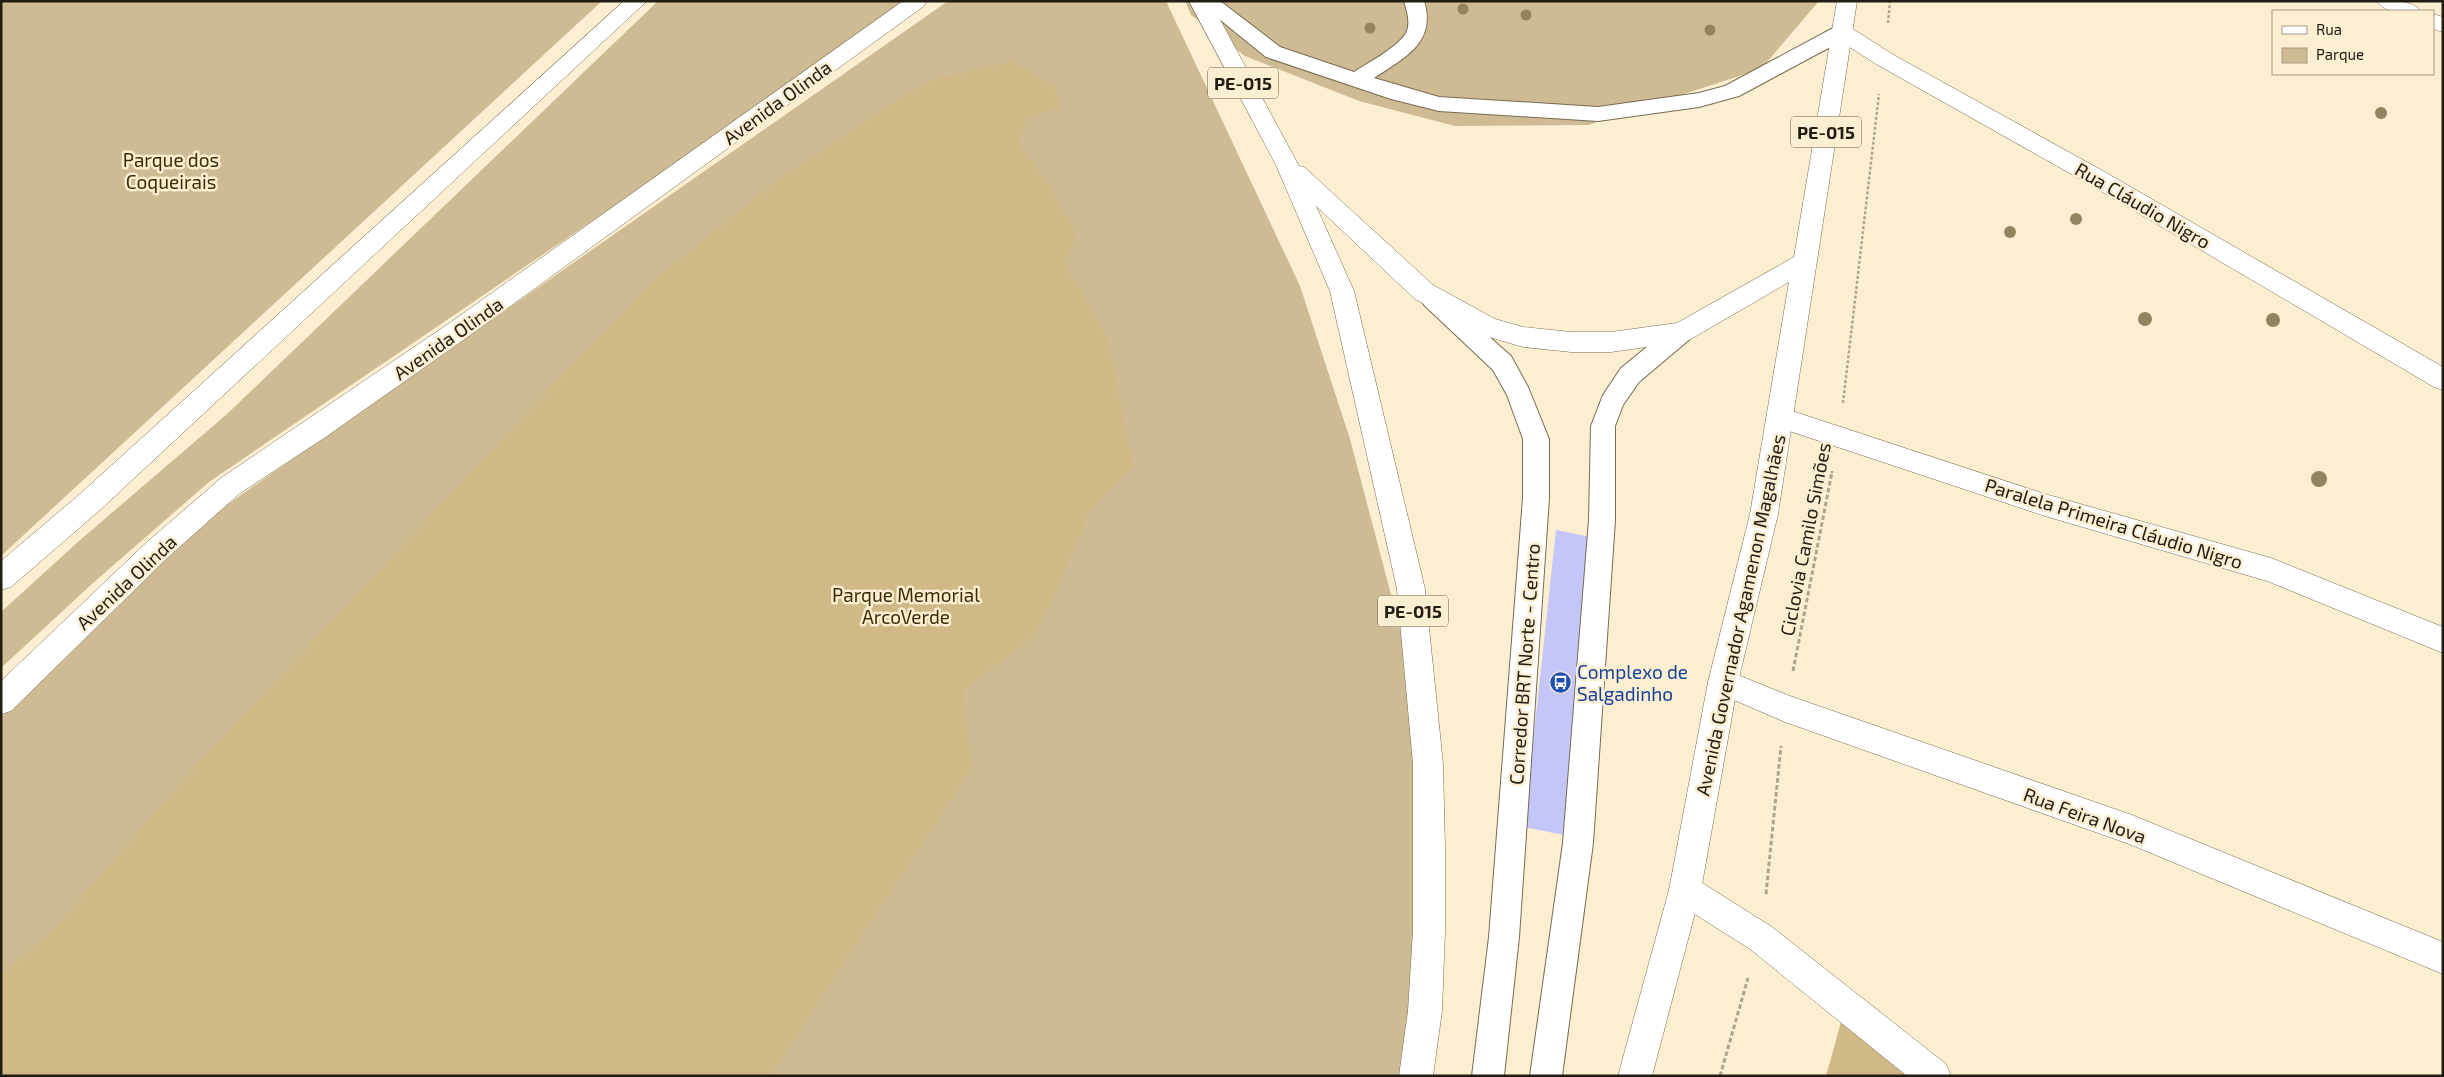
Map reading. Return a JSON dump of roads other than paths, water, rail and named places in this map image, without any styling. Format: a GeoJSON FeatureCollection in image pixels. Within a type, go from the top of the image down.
{"type":"FeatureCollection","features":[{"type":"Feature","properties":{"kind":"main road"},"geometry":{"type":"LineString","coordinates":[[1,578],[104,489],[637,1]]}},
{"type":"Feature","properties":{"kind":"main road","name":"Avenida Olinda"},"geometry":{"type":"LineString","coordinates":[[1,701],[156,551],[230,486],[318,428],[460,329],[917,1]]}},
{"type":"Feature","properties":{"kind":"main road","name":"PE-015"},"geometry":{"type":"LineString","coordinates":[[1198,1],[1287,165],[1342,291],[1411,589],[1428,764],[1429,848],[1429,931],[1425,1011],[1416,1076]]}},
{"type":"Feature","properties":{"kind":"main road","name":"Avenida Governador Agamenon Magalhães"},"geometry":{"type":"LineString","coordinates":[[1635,1076],[1685,890],[1723,682],[1764,514],[1847,1]]}},
{"type":"Feature","properties":{"kind":"main road"},"geometry":{"type":"LineString","coordinates":[[2387,1],[2409,10]]}},
{"type":"Feature","properties":{"kind":"main road","name":"Rua Cláudio Nigro"},"geometry":{"type":"LineString","coordinates":[[1842,32],[1884,59],[2095,177],[2443,380]]}},
{"type":"Feature","properties":{"kind":"main road"},"geometry":{"type":"LineString","coordinates":[[1287,165],[1424,292],[1488,327],[1523,337],[1571,342],[1611,342],[1682,332],[1805,262]]}},
{"type":"Feature","properties":{"kind":"main road","name":"Paralela Primeira Cláudio Nigro"},"geometry":{"type":"LineString","coordinates":[[1780,418],[2045,505],[2271,570],[2443,640]]}},
{"type":"Feature","properties":{"kind":"main road","name":"Rua Feira Nova"},"geometry":{"type":"LineString","coordinates":[[1723,682],[1786,708],[2132,830],[2443,958]]}},
{"type":"Feature","properties":{"kind":"main road"},"geometry":{"type":"LineString","coordinates":[[1685,890],[1761,938],[1934,1076]]}},
{"type":"Feature","properties":{"kind":"lane"},"geometry":{"type":"LineString","coordinates":[[1207,1],[1273,52],[1357,80],[1439,104],[1598,114],[1699,100],[1732,91],[1842,32]]}},
{"type":"Feature","properties":{"kind":"lane"},"geometry":{"type":"LineString","coordinates":[[1357,80],[1412,39],[1418,27],[1418,12],[1414,1]]}},
{"type":"Feature","properties":{"kind":"lane","name":"Corredor BRT Norte - Centro"},"geometry":{"type":"LineString","coordinates":[[1424,292],[1502,363],[1519,394],[1536,439],[1536,498],[1505,928],[1488,1076]]}},
{"type":"Feature","properties":{"kind":"lane"},"geometry":{"type":"LineString","coordinates":[[1546,1076],[1578,843],[1602,520],[1603,426],[1612,402],[1630,375],[1682,332]]}},
{"type":"Feature","properties":{"kind":"place","name":"Complexo de Salgadinho"},"geometry":{"type":"Point","coordinates":[1561,682]}},
{"type":"Feature","properties":{"kind":"park label","name":"Parque dos Coqueirais"},"geometry":{"type":"Point","coordinates":[171,170]}},
{"type":"Feature","properties":{"kind":"park label","name":"Parque Memorial ArcoVerde"},"geometry":{"type":"Point","coordinates":[906,605]}}]}
